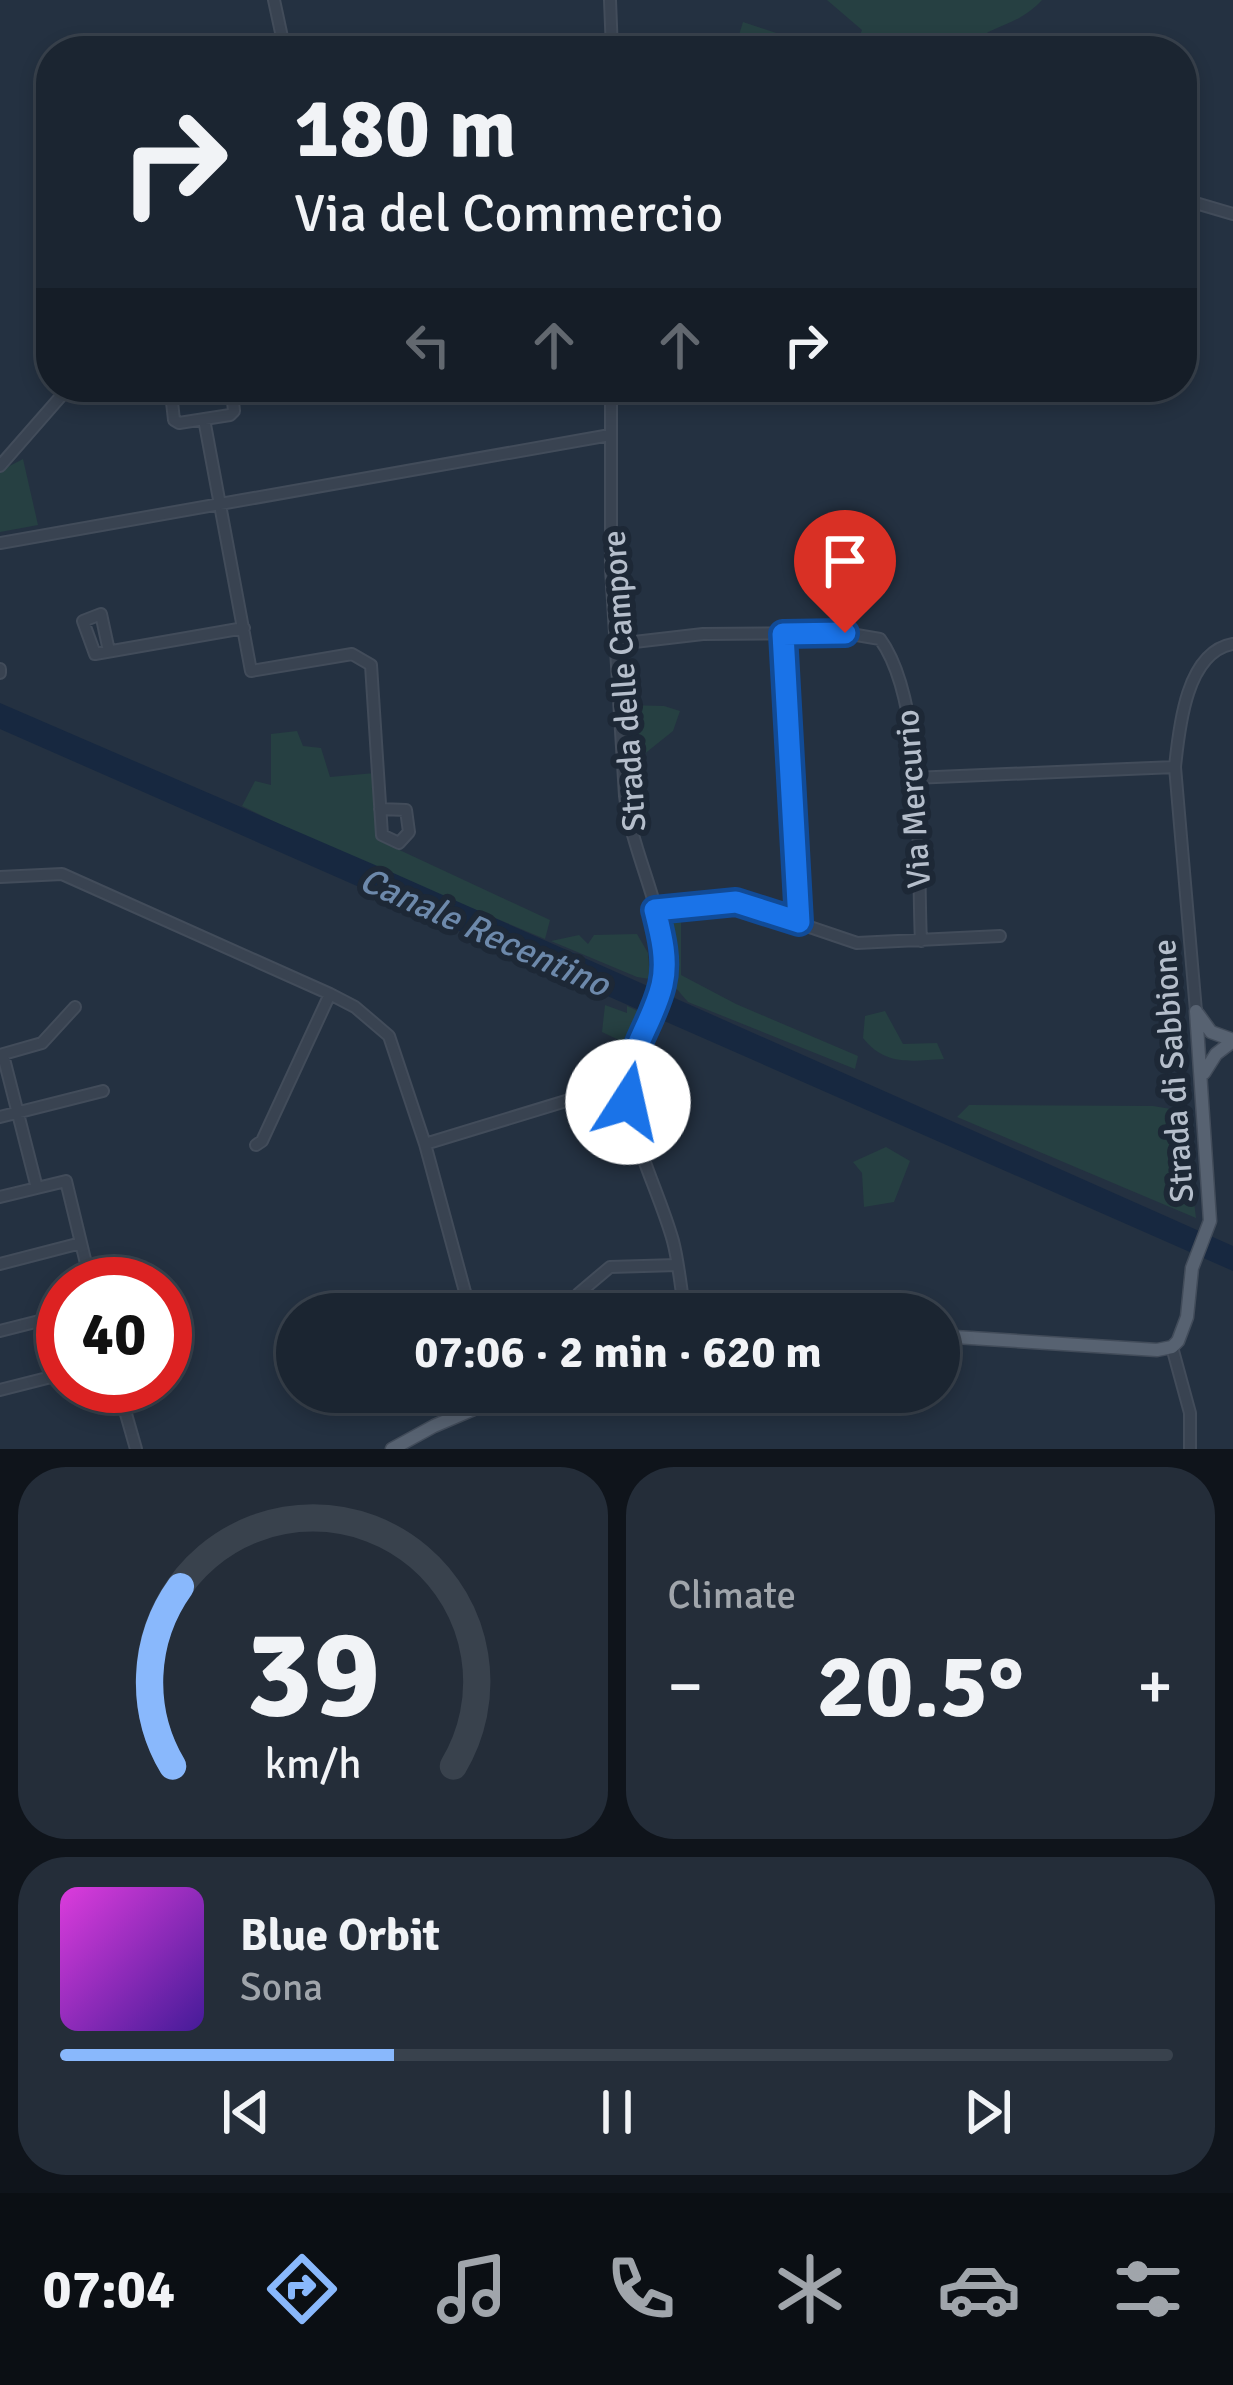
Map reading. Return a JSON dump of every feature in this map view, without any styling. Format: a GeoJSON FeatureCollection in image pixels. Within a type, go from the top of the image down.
{"type":"FeatureCollection","features":[{"type":"Feature","properties":{"kind":"main road"},"geometry":{"type":"LineString","coordinates":[[1196,1011],[1203,1026],[1233,1041]]}},
{"type":"Feature","properties":{"kind":"main road","name":"Strada di Sabbione"},"geometry":{"type":"LineString","coordinates":[[1172,1347],[1187,1317],[1210,1199],[1196,1011]]}},
{"type":"Feature","properties":{"kind":"main road"},"geometry":{"type":"LineString","coordinates":[[1199,1045],[1233,1041]]}},
{"type":"Feature","properties":{"kind":"main road"},"geometry":{"type":"LineString","coordinates":[[1201,1086],[1206,1065],[1233,1041]]}},
{"type":"Feature","properties":{"kind":"main road"},"geometry":{"type":"LineString","coordinates":[[960,1337],[1157,1350],[1172,1347]]}},
{"type":"Feature","properties":{"kind":"main road"},"geometry":{"type":"LineString","coordinates":[[392,1449],[461,1413]]}},
{"type":"Feature","properties":{"kind":"street"},"geometry":{"type":"LineString","coordinates":[[274,0],[282,36]]}},
{"type":"Feature","properties":{"kind":"street"},"geometry":{"type":"LineString","coordinates":[[610,0],[611,36]]}},
{"type":"Feature","properties":{"kind":"street"},"geometry":{"type":"LineString","coordinates":[[1197,203],[1233,214]]}},
{"type":"Feature","properties":{"kind":"street"},"geometry":{"type":"LineString","coordinates":[[0,466],[56,402]]}},
{"type":"Feature","properties":{"kind":"street"},"geometry":{"type":"LineString","coordinates":[[172,402],[178,423],[230,415],[233,402]]}},
{"type":"Feature","properties":{"kind":"street","name":"Strada delle Campore"},"geometry":{"type":"LineString","coordinates":[[611,402],[611,568],[629,831],[663,940],[662,990],[625,1083]]}},
{"type":"Feature","properties":{"kind":"street"},"geometry":{"type":"LineString","coordinates":[[204,419],[251,671],[352,654],[371,665],[380,808]]}},
{"type":"Feature","properties":{"kind":"street"},"geometry":{"type":"LineString","coordinates":[[0,543],[610,434]]}},
{"type":"Feature","properties":{"kind":"street"},"geometry":{"type":"LineString","coordinates":[[109,651],[244,628]]}},
{"type":"Feature","properties":{"kind":"street","name":"Via Mercurio"},"geometry":{"type":"LineString","coordinates":[[617,644],[704,634],[845,633],[880,639],[895,664],[904,694],[921,941]]}},
{"type":"Feature","properties":{"kind":"street"},"geometry":{"type":"LineString","coordinates":[[783,634],[799,922]]}},
{"type":"Feature","properties":{"kind":"street","name":"Strada di Sabbione"},"geometry":{"type":"LineString","coordinates":[[1196,1011],[1175,766],[1182,714],[1202,665],[1221,646],[1233,644]]}},
{"type":"Feature","properties":{"kind":"street"},"geometry":{"type":"LineString","coordinates":[[913,778],[1175,766]]}},
{"type":"Feature","properties":{"kind":"street"},"geometry":{"type":"LineString","coordinates":[[0,877],[62,874],[330,994],[366,1015],[389,1036],[425,1144],[465,1293]]}},
{"type":"Feature","properties":{"kind":"street"},"geometry":{"type":"LineString","coordinates":[[655,910],[736,902],[857,943],[1000,936]]}},
{"type":"Feature","properties":{"kind":"street"},"geometry":{"type":"LineString","coordinates":[[256,1144],[262,1141],[330,994]]}},
{"type":"Feature","properties":{"kind":"street"},"geometry":{"type":"LineString","coordinates":[[37,1188],[2,1055],[42,1043],[75,1007]]}},
{"type":"Feature","properties":{"kind":"street"},"geometry":{"type":"LineString","coordinates":[[425,1144],[625,1083],[682,1293]]}},
{"type":"Feature","properties":{"kind":"street"},"geometry":{"type":"LineString","coordinates":[[0,1117],[103,1091]]}},
{"type":"Feature","properties":{"kind":"street"},"geometry":{"type":"LineString","coordinates":[[0,1197],[66,1181],[85,1257]]}},
{"type":"Feature","properties":{"kind":"street"},"geometry":{"type":"LineString","coordinates":[[0,1264],[81,1244]]}},
{"type":"Feature","properties":{"kind":"street"},"geometry":{"type":"LineString","coordinates":[[579,1293],[610,1267],[677,1264]]}},
{"type":"Feature","properties":{"kind":"street"},"geometry":{"type":"LineString","coordinates":[[0,1330],[36,1321]]}},
{"type":"Feature","properties":{"kind":"street"},"geometry":{"type":"LineString","coordinates":[[1172,1347],[1190,1413],[1190,1449]]}},
{"type":"Feature","properties":{"kind":"street"},"geometry":{"type":"LineString","coordinates":[[0,1390],[36,1381]]}},
{"type":"Feature","properties":{"kind":"street"},"geometry":{"type":"LineString","coordinates":[[126,1413],[136,1449]]}},
{"type":"Feature","properties":{"kind":"green space"},"geometry":{"type":"Polygon","coordinates":[[[827,0],[1042,0],[1021,17],[982,36],[860,36],[862,30],[827,0]]]}},
{"type":"Feature","properties":{"kind":"green space"},"geometry":{"type":"Polygon","coordinates":[[[743,22],[785,36],[739,36],[743,22]]]}},
{"type":"Feature","properties":{"kind":"green space"},"geometry":{"type":"Polygon","coordinates":[[[23,459],[38,525],[0,532],[0,471],[23,459]]]}},
{"type":"Feature","properties":{"kind":"green space"},"geometry":{"type":"Polygon","coordinates":[[[625,705],[680,711],[673,731],[643,755],[646,793],[633,807],[625,705]]]}},
{"type":"Feature","properties":{"kind":"green space"},"geometry":{"type":"Polygon","coordinates":[[[297,731],[303,746],[321,748],[330,777],[375,773],[378,840],[550,920],[545,939],[324,846],[242,806],[255,781],[271,785],[271,734],[297,731]]]}},
{"type":"Feature","properties":{"kind":"green space"},"geometry":{"type":"Polygon","coordinates":[[[681,914],[681,975],[858,1056],[855,1069],[688,1002],[675,987],[660,915],[681,914]]]}},
{"type":"Feature","properties":{"kind":"green space"},"geometry":{"type":"Polygon","coordinates":[[[637,934],[648,953],[650,979],[551,941],[579,935],[588,944],[594,935],[637,934]]]}},
{"type":"Feature","properties":{"kind":"green space"},"geometry":{"type":"Polygon","coordinates":[[[605,1005],[627,1013],[627,1006],[638,1011],[623,1042],[602,1032],[605,1005]]]}},
{"type":"Feature","properties":{"kind":"green space"},"geometry":{"type":"Polygon","coordinates":[[[885,1011],[903,1044],[937,1043],[944,1059],[899,1060],[871,1047],[863,1038],[865,1016],[885,1011]]]}},
{"type":"Feature","properties":{"kind":"green space"},"geometry":{"type":"Polygon","coordinates":[[[969,1105],[1153,1106],[1183,1111],[1196,1218],[957,1117],[969,1105]]]}},
{"type":"Feature","properties":{"kind":"green space"},"geometry":{"type":"Polygon","coordinates":[[[886,1147],[910,1161],[894,1202],[864,1207],[862,1173],[853,1162],[886,1147]]]}},
{"type":"Feature","properties":{"kind":"water","name":"Canale Recentino"},"geometry":{"type":"Polygon","coordinates":[[[0,703],[1233,1246],[1233,1271],[0,729],[0,703]]]}},
{"type":"Feature","properties":{"kind":"route"},"geometry":{"type":"LineString","coordinates":[[628,1102],[629,1064],[662,990],[665,972],[655,910],[736,902],[799,922],[783,634],[845,633]]}}]}
